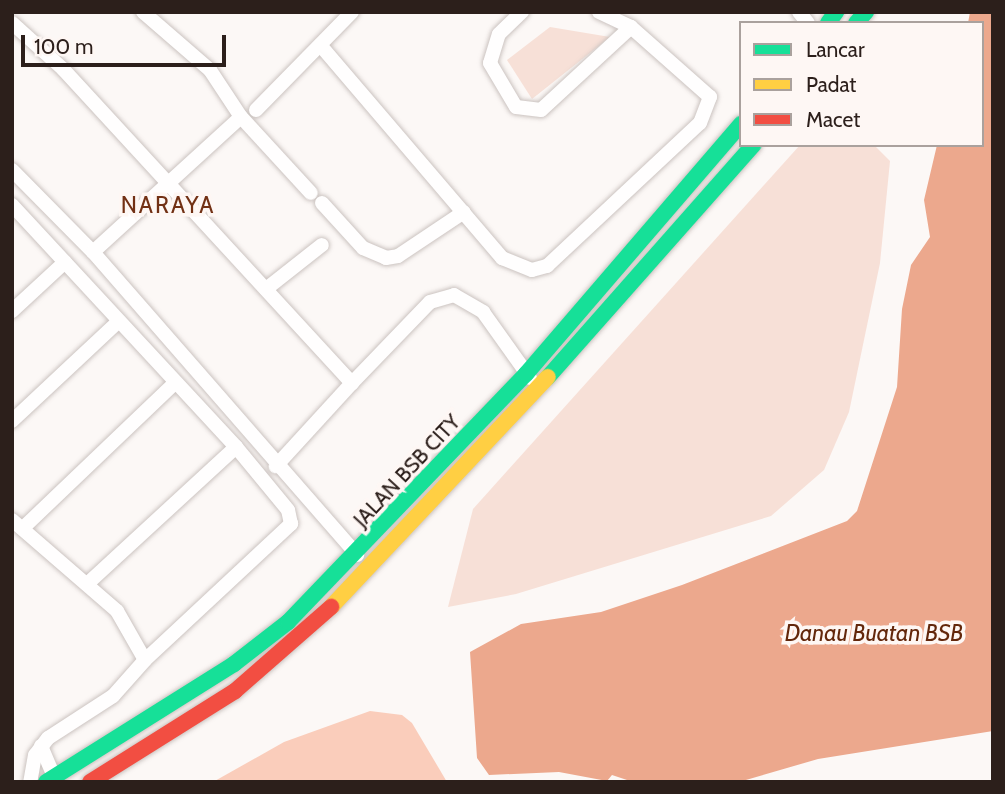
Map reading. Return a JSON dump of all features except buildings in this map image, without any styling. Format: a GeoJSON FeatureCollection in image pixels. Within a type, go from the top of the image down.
{"type":"FeatureCollection","features":[{"type":"Feature","properties":{"kind":"street"},"geometry":{"type":"LineString","coordinates":[[143,12],[210,70],[241,117],[363,248],[386,258],[398,256],[464,212]]}},
{"type":"Feature","properties":{"kind":"street"},"geometry":{"type":"LineString","coordinates":[[256,110],[352,12]]}},
{"type":"Feature","properties":{"kind":"street"},"geometry":{"type":"LineString","coordinates":[[522,12],[499,34],[490,64],[516,107],[529,113],[541,110],[631,27]]}},
{"type":"Feature","properties":{"kind":"street"},"geometry":{"type":"LineString","coordinates":[[321,46],[464,212],[517,268],[547,266],[700,123],[709,109],[708,90],[631,27],[598,12]]}},
{"type":"Feature","properties":{"kind":"street"},"geometry":{"type":"LineString","coordinates":[[12,23],[169,183],[352,383]]}},
{"type":"Feature","properties":{"kind":"street"},"geometry":{"type":"LineString","coordinates":[[93,252],[241,117]]}},
{"type":"Feature","properties":{"kind":"street","name":"JALAN BSB CITY"},"geometry":{"type":"LineString","coordinates":[[50,779],[234,664],[357,555],[526,374],[739,126]]}},
{"type":"Feature","properties":{"kind":"street","name":"JALAN BSB CITY"},"geometry":{"type":"LineString","coordinates":[[89,782],[235,691],[283,653],[538,388],[751,147]]}},
{"type":"Feature","properties":{"kind":"street"},"geometry":{"type":"LineString","coordinates":[[12,170],[93,252],[276,466],[357,555]]}},
{"type":"Feature","properties":{"kind":"street"},"geometry":{"type":"LineString","coordinates":[[12,205],[236,447],[288,510],[291,524],[145,660],[113,696],[41,746],[30,782]]}},
{"type":"Feature","properties":{"kind":"street"},"geometry":{"type":"LineString","coordinates":[[266,289],[322,245]]}},
{"type":"Feature","properties":{"kind":"street"},"geometry":{"type":"LineString","coordinates":[[12,311],[65,262]]}},
{"type":"Feature","properties":{"kind":"street"},"geometry":{"type":"LineString","coordinates":[[276,466],[430,302],[454,295],[483,312],[538,388]]}},
{"type":"Feature","properties":{"kind":"street"},"geometry":{"type":"LineString","coordinates":[[12,422],[119,321]]}},
{"type":"Feature","properties":{"kind":"street"},"geometry":{"type":"LineString","coordinates":[[145,660],[117,611],[18,524],[176,382]]}},
{"type":"Feature","properties":{"kind":"street"},"geometry":{"type":"LineString","coordinates":[[88,583],[236,447]]}},
{"type":"Feature","properties":{"kind":"street"},"geometry":{"type":"LineString","coordinates":[[41,746],[50,779]]}},
{"type":"Feature","properties":{"kind":"shaded area"},"geometry":{"type":"Polygon","coordinates":[[[550,27],[610,37],[532,99],[507,60],[550,27]]]}},
{"type":"Feature","properties":{"kind":"shaded area"},"geometry":{"type":"Polygon","coordinates":[[[798,147],[876,147],[890,161],[880,263],[849,412],[824,470],[771,516],[516,594],[448,607],[473,509],[798,147]]]}},
{"type":"Feature","properties":{"kind":"shaded area"},"geometry":{"type":"Polygon","coordinates":[[[370,711],[402,715],[412,723],[447,782],[213,782],[284,742],[370,711]]]}},
{"type":"Feature","properties":{"kind":"water","name":"Danau Buatan BSB"},"geometry":{"type":"Polygon","coordinates":[[[970,12],[993,12],[993,731],[818,759],[739,782],[633,782],[612,775],[607,781],[559,772],[489,775],[477,758],[470,652],[521,624],[601,612],[682,585],[847,521],[857,511],[897,387],[902,309],[911,265],[930,237],[924,200],[937,147],[984,147],[984,21],[968,21],[970,12]]]}},
{"type":"Feature","properties":{"kind":"traffic: fast"},"geometry":{"type":"LineString","coordinates":[[829,21],[836,12]]}},
{"type":"Feature","properties":{"kind":"traffic: fast"},"geometry":{"type":"LineString","coordinates":[[858,21],[866,12]]}},
{"type":"Feature","properties":{"kind":"traffic: fast"},"geometry":{"type":"LineString","coordinates":[[46,782],[234,664],[288,622],[526,374],[739,126]]}},
{"type":"Feature","properties":{"kind":"traffic: fast"},"geometry":{"type":"LineString","coordinates":[[548,377],[751,147]]}},
{"type":"Feature","properties":{"kind":"traffic: slow"},"geometry":{"type":"LineString","coordinates":[[331,607],[548,377]]}},
{"type":"Feature","properties":{"kind":"traffic: jam"},"geometry":{"type":"LineString","coordinates":[[90,782],[235,691],[331,607]]}},
{"type":"Feature","properties":{"kind":"district","name":"NARAYA"},"geometry":{"type":"Point","coordinates":[168,205]}}]}
